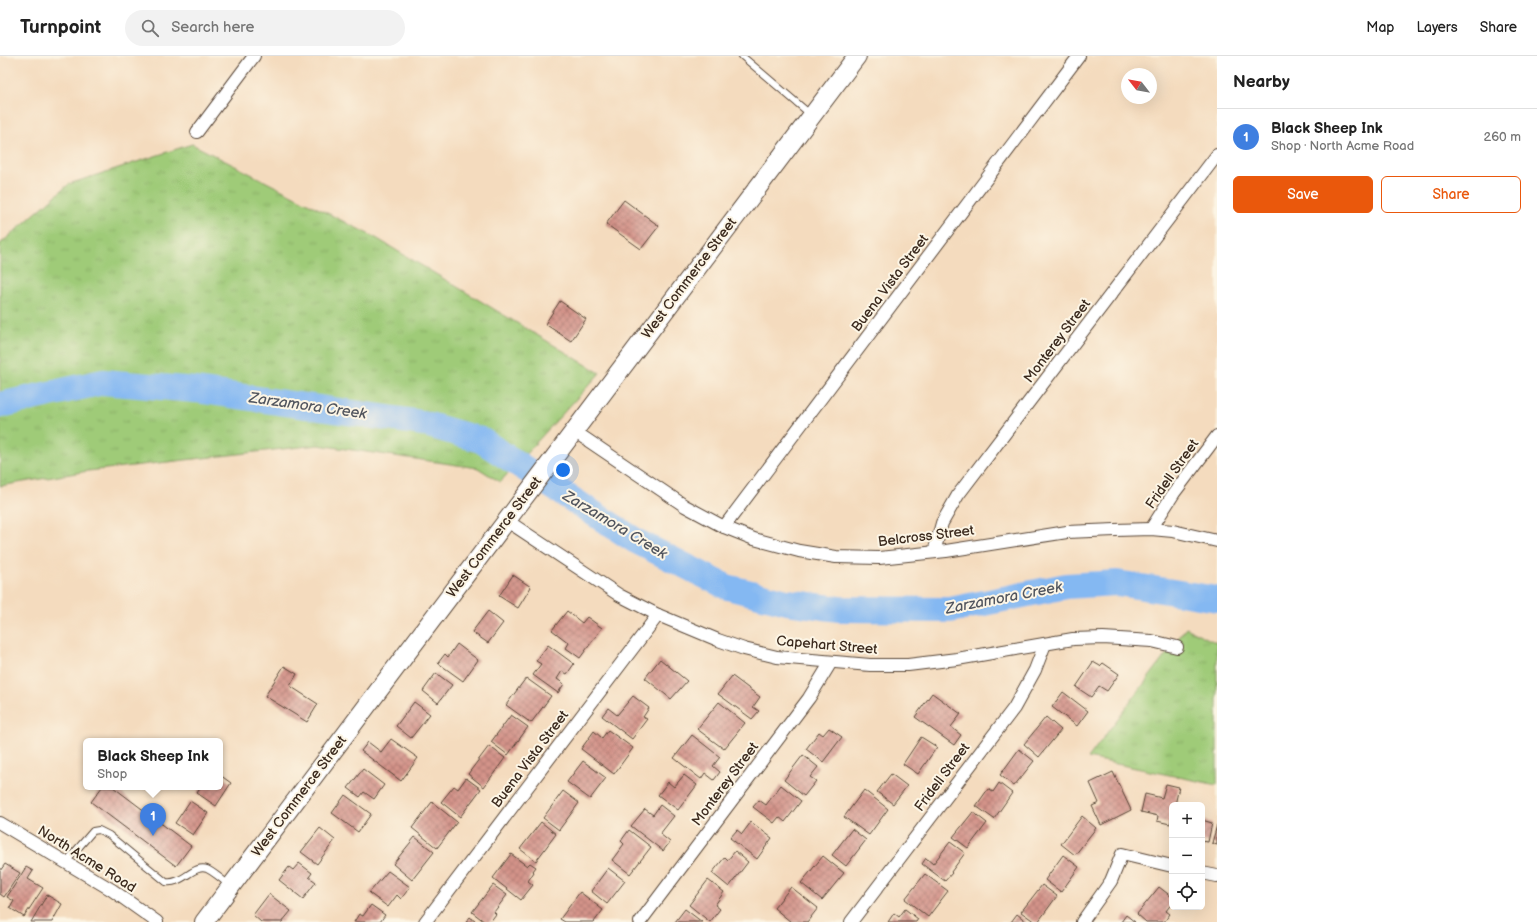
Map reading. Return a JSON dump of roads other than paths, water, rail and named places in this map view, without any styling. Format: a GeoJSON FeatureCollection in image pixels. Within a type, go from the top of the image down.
{"type":"FeatureCollection","features":[{"type":"Feature","properties":{"kind":"main road","name":"West Commerce Street"},"geometry":{"type":"LineString","coordinates":[[204,922],[856,56]]}},
{"type":"Feature","properties":{"kind":"street"},"geometry":{"type":"LineString","coordinates":[[197,132],[254,56]]}},
{"type":"Feature","properties":{"kind":"street","name":"Buena Vista Street"},"geometry":{"type":"LineString","coordinates":[[724,527],[1080,56]]}},
{"type":"Feature","properties":{"kind":"street","name":"Monterey Street"},"geometry":{"type":"LineString","coordinates":[[934,552],[942,523],[958,494],[1217,155]]}},
{"type":"Feature","properties":{"kind":"street","name":"Belcross Street"},"geometry":{"type":"LineString","coordinates":[[574,431],[685,506],[724,527],[754,539],[800,552],[836,557],[879,558],[914,556],[1067,532],[1151,529],[1173,531],[1217,541]]}},
{"type":"Feature","properties":{"kind":"street","name":"Fridell Street"},"geometry":{"type":"LineString","coordinates":[[1151,529],[1174,493],[1217,436]]}},
{"type":"Feature","properties":{"kind":"street","name":"Capehart Street"},"geometry":{"type":"LineString","coordinates":[[506,520],[619,595],[658,615],[718,640],[744,649],[777,657],[870,665],[908,665],[957,659],[1073,639],[1103,638],[1152,641],[1177,647]]}},
{"type":"Feature","properties":{"kind":"street","name":"Buena Vista Street"},"geometry":{"type":"LineString","coordinates":[[425,922],[658,615]]}},
{"type":"Feature","properties":{"kind":"street","name":"Fridell Street"},"geometry":{"type":"LineString","coordinates":[[851,922],[1014,708],[1036,670],[1045,644]]}},
{"type":"Feature","properties":{"kind":"street","name":"Monterey Street"},"geometry":{"type":"LineString","coordinates":[[640,922],[809,698],[831,662]]}},
{"type":"Feature","properties":{"kind":"street","name":"North Acme Road"},"geometry":{"type":"LineString","coordinates":[[0,823],[112,890],[157,922]]}},
{"type":"Feature","properties":{"kind":"street"},"geometry":{"type":"LineString","coordinates":[[1082,922],[1111,881],[1122,854],[1169,865]]}},
{"type":"Feature","properties":{"kind":"street"},"geometry":{"type":"LineString","coordinates":[[1205,874],[1217,876]]}},
{"type":"Feature","properties":{"kind":"lane"},"geometry":{"type":"LineString","coordinates":[[742,56],[812,116]]}},
{"type":"Feature","properties":{"kind":"lane"},"geometry":{"type":"LineString","coordinates":[[66,862],[93,831],[99,830],[109,836],[166,882],[171,883],[180,880],[198,869],[206,869],[231,886]]}},
{"type":"Feature","properties":{"kind":"waterway","name":"Zarzamora Creek"},"geometry":{"type":"LineString","coordinates":[[0,405],[103,382],[196,390],[422,423],[481,440],[636,541],[727,587],[787,602],[839,609],[950,610],[1066,586],[1117,583],[1217,599]]}},
{"type":"Feature","properties":{"kind":"place","name":"Black Sheep Ink"},"geometry":{"type":"Point","coordinates":[153,836]}}]}
